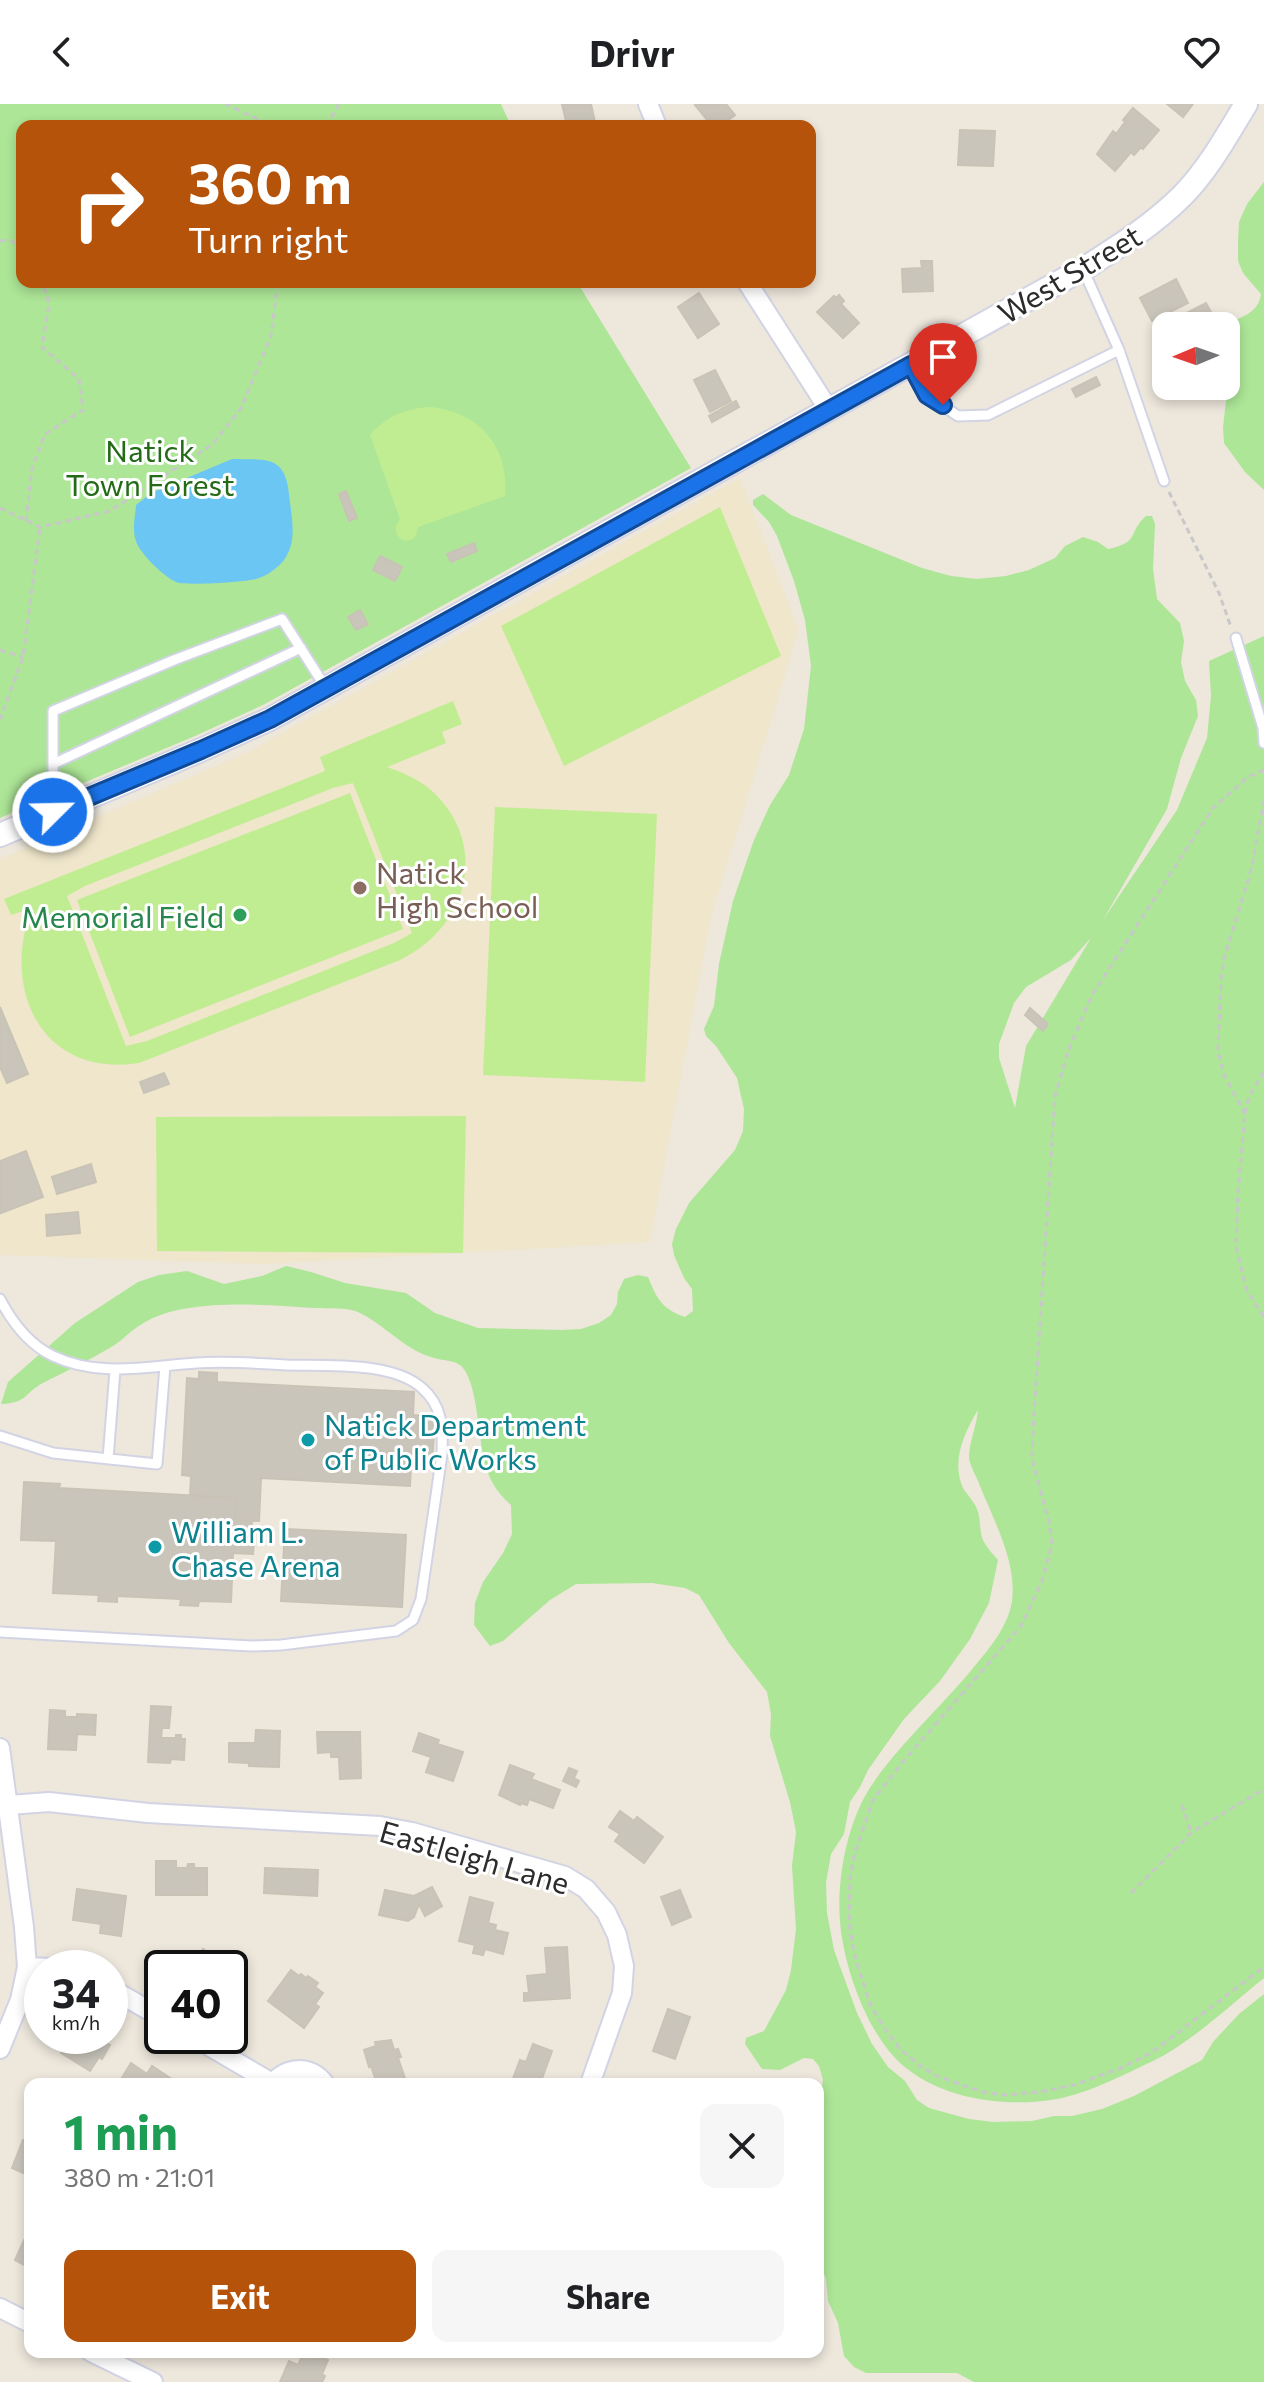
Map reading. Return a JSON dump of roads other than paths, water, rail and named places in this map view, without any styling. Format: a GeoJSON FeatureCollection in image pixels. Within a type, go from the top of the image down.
{"type":"FeatureCollection","features":[{"type":"Feature","properties":{"kind":"street","name":"West Street"},"geometry":{"type":"LineString","coordinates":[[0,835],[235,735],[326,688],[1083,269],[1141,231],[1184,194],[1202,173],[1246,104]]}},
{"type":"Feature","properties":{"kind":"street"},"geometry":{"type":"LineString","coordinates":[[751,288],[829,410]]}},
{"type":"Feature","properties":{"kind":"street"},"geometry":{"type":"LineString","coordinates":[[0,1748],[26,1950]]}},
{"type":"Feature","properties":{"kind":"street","name":"Eastleigh Lane"},"geometry":{"type":"LineString","coordinates":[[9,1805],[49,1802],[161,1814],[380,1826],[412,1832],[565,1876],[586,1889],[606,1912],[617,1935],[624,1966],[622,1993],[592,2078]]}},
{"type":"Feature","properties":{"kind":"street"},"geometry":{"type":"LineString","coordinates":[[0,2049],[20,2000],[24,1981]]}},
{"type":"Feature","properties":{"kind":"street"},"geometry":{"type":"LineString","coordinates":[[222,2054],[262,2078]]}},
{"type":"Feature","properties":{"kind":"street"},"geometry":{"type":"LineString","coordinates":[[279,2078],[296,2069],[319,2078]]}},
{"type":"Feature","properties":{"kind":"street"},"geometry":{"type":"LineString","coordinates":[[0,2308],[24,2320]]}},
{"type":"Feature","properties":{"kind":"street"},"geometry":{"type":"LineString","coordinates":[[103,2358],[153,2382]]}},
{"type":"Feature","properties":{"kind":"lane"},"geometry":{"type":"LineString","coordinates":[[1083,269],[1119,350],[1164,481]]}},
{"type":"Feature","properties":{"kind":"lane"},"geometry":{"type":"LineString","coordinates":[[911,365],[927,395],[958,416],[988,415],[1119,350]]}},
{"type":"Feature","properties":{"kind":"lane"},"geometry":{"type":"LineString","coordinates":[[53,812],[53,711],[282,619],[326,688]]}},
{"type":"Feature","properties":{"kind":"lane"},"geometry":{"type":"LineString","coordinates":[[1236,638],[1263,728],[1264,743]]}},
{"type":"Feature","properties":{"kind":"lane"},"geometry":{"type":"LineString","coordinates":[[53,764],[301,648]]}},
{"type":"Feature","properties":{"kind":"lane"},"geometry":{"type":"LineString","coordinates":[[0,1299],[15,1324],[45,1351],[67,1362],[115,1370],[214,1362],[356,1368],[393,1373],[422,1387],[438,1408],[443,1437],[418,1612],[413,1620],[396,1631],[266,1646],[0,1632]]}},
{"type":"Feature","properties":{"kind":"lane"},"geometry":{"type":"LineString","coordinates":[[0,1436],[53,1453],[157,1464],[165,1366]]}},
{"type":"Feature","properties":{"kind":"lane"},"geometry":{"type":"LineString","coordinates":[[108,1459],[115,1370]]}},
{"type":"Feature","properties":{"kind":"water"},"geometry":{"type":"Polygon","coordinates":[[[232,459],[271,462],[283,472],[287,481],[292,525],[292,541],[287,555],[263,577],[195,584],[174,581],[154,566],[138,546],[134,532],[136,505],[151,493],[232,459]]]}},
{"type":"Feature","properties":{"kind":"place","name":"Natick High School"},"geometry":{"type":"Point","coordinates":[360,888]}},
{"type":"Feature","properties":{"kind":"place","name":"Memorial Field"},"geometry":{"type":"Point","coordinates":[240,915]}},
{"type":"Feature","properties":{"kind":"place","name":"Natick Department of Public Works"},"geometry":{"type":"Point","coordinates":[308,1440]}},
{"type":"Feature","properties":{"kind":"place","name":"William L. Chase Arena"},"geometry":{"type":"Point","coordinates":[155,1547]}},
{"type":"Feature","properties":{"kind":"park label","name":"Natick Town Forest"},"geometry":{"type":"Point","coordinates":[150,466]}}]}
